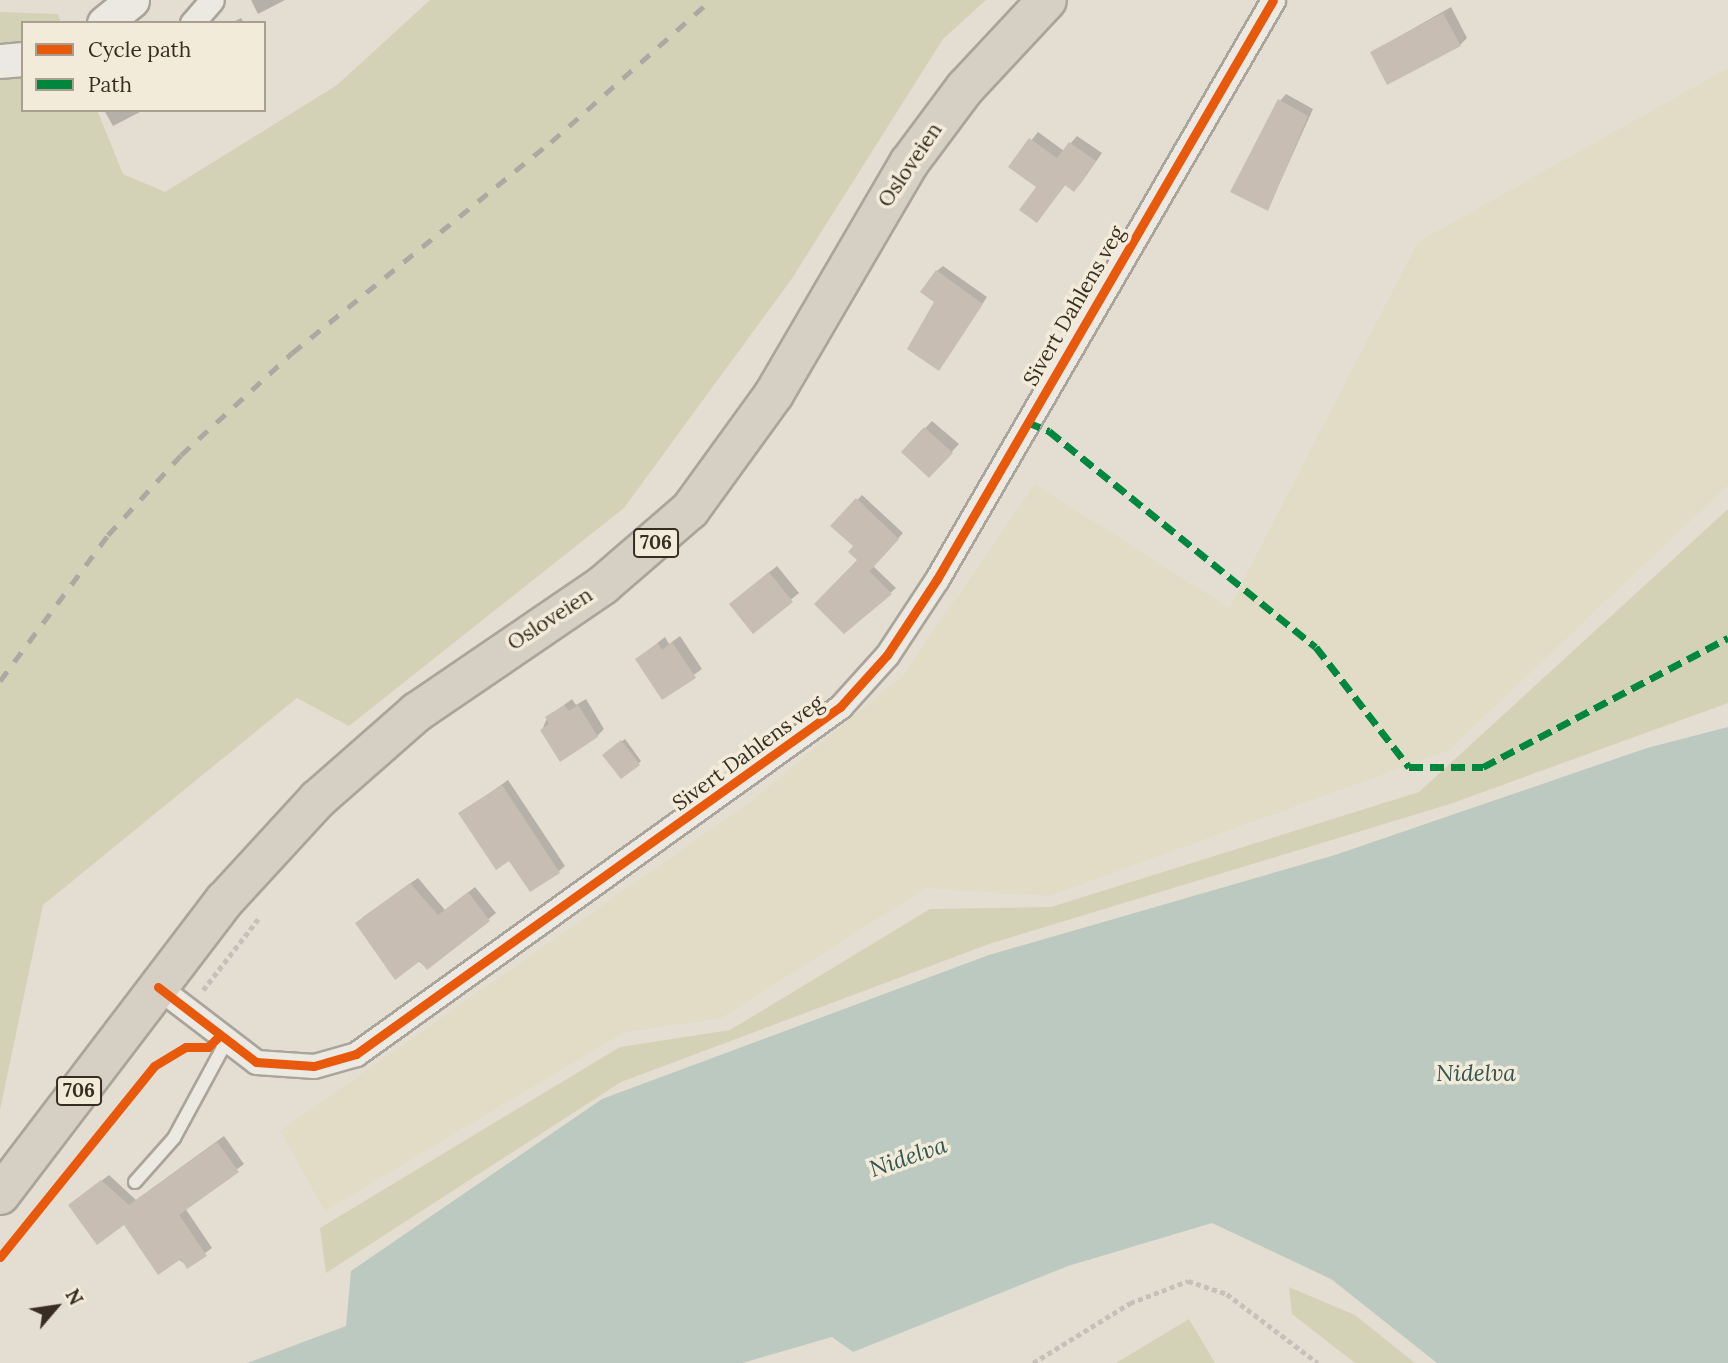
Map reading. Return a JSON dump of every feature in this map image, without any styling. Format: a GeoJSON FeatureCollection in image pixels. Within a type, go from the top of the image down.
{"type":"FeatureCollection","features":[{"type":"Feature","properties":{"kind":"highway","name":"Osloveien"},"geometry":{"type":"LineString","coordinates":[[0,1195],[225,900],[318,799],[417,712],[603,585],[690,510],[774,394],[909,163],[965,88],[1047,0]]}},
{"type":"Feature","properties":{"kind":"main road"},"geometry":{"type":"LineString","coordinates":[[106,21],[132,0]]}},
{"type":"Feature","properties":{"kind":"main road"},"geometry":{"type":"LineString","coordinates":[[0,61],[21,59]]}},
{"type":"Feature","properties":{"kind":"street"},"geometry":{"type":"LineString","coordinates":[[194,21],[212,0]]}},
{"type":"Feature","properties":{"kind":"street","name":"Sivert Dahlens veg"},"geometry":{"type":"LineString","coordinates":[[158,987],[221,1041],[256,1062],[292,1067],[336,1061],[376,1043],[805,736],[866,682],[937,579],[1272,0]]}},
{"type":"Feature","properties":{"kind":"lane"},"geometry":{"type":"LineString","coordinates":[[135,1182],[174,1138],[221,1041]]}},
{"type":"Feature","properties":{"kind":"path"},"geometry":{"type":"LineString","coordinates":[[221,1041],[197,998],[265,911]]}},
{"type":"Feature","properties":{"kind":"path"},"geometry":{"type":"LineString","coordinates":[[1033,1363],[1130,1303],[1188,1282],[1227,1294],[1318,1363]]}},
{"type":"Feature","properties":{"kind":"shaded area"},"geometry":{"type":"Polygon","coordinates":[[[1728,68],[1728,485],[1449,750],[1049,896],[926,888],[721,1018],[624,1032],[325,1211],[280,1131],[750,802],[903,675],[1035,484],[1229,608],[1418,242],[1728,68]]]}},
{"type":"Feature","properties":{"kind":"green space"},"geometry":{"type":"Polygon","coordinates":[[[430,0],[986,0],[943,39],[791,280],[624,508],[349,726],[297,698],[43,905],[0,1110],[0,12],[58,14],[60,21],[21,21],[21,112],[98,112],[123,174],[165,192],[337,85],[430,0]]]}},
{"type":"Feature","properties":{"kind":"green space"},"geometry":{"type":"Polygon","coordinates":[[[1728,509],[1728,703],[1450,804],[989,944],[621,1082],[326,1273],[320,1228],[620,1047],[730,1030],[930,909],[1051,907],[1419,792],[1728,509]]]}},
{"type":"Feature","properties":{"kind":"green space"},"geometry":{"type":"Polygon","coordinates":[[[1289,1287],[1355,1315],[1415,1363],[1355,1363],[1292,1314],[1289,1287]]]}},
{"type":"Feature","properties":{"kind":"green space"},"geometry":{"type":"Polygon","coordinates":[[[1189,1319],[1215,1363],[1116,1363],[1189,1319]]]}},
{"type":"Feature","properties":{"kind":"water","name":"Nidelva"},"geometry":{"type":"Polygon","coordinates":[[[1728,727],[1728,1363],[1437,1363],[1331,1279],[1212,1223],[1068,1266],[853,1352],[832,1337],[742,1363],[247,1363],[346,1326],[351,1271],[602,1099],[989,955],[1335,855],[1647,748],[1728,727]]]}},
{"type":"Feature","properties":{"kind":"building"},"geometry":{"type":"Polygon","coordinates":[[[1443,13],[1461,46],[1387,85],[1370,52],[1443,13]]]}},
{"type":"Feature","properties":{"kind":"building"},"geometry":{"type":"Polygon","coordinates":[[[1278,99],[1308,116],[1268,211],[1230,192],[1278,99]]]}},
{"type":"Feature","properties":{"kind":"building"},"geometry":{"type":"Polygon","coordinates":[[[1029,138],[1057,158],[1069,142],[1096,161],[1074,192],[1065,185],[1037,223],[1019,210],[1036,187],[1008,167],[1029,138]]]}},
{"type":"Feature","properties":{"kind":"building"},"geometry":{"type":"Polygon","coordinates":[[[936,270],[983,304],[939,371],[907,349],[934,302],[920,292],[936,270]]]}},
{"type":"Feature","properties":{"kind":"building"},"geometry":{"type":"Polygon","coordinates":[[[924,427],[953,453],[929,478],[901,452],[924,427]]]}},
{"type":"Feature","properties":{"kind":"building"},"geometry":{"type":"Polygon","coordinates":[[[856,498],[899,539],[869,571],[892,594],[844,634],[814,604],[857,560],[848,552],[853,546],[830,526],[856,498]]]}},
{"type":"Feature","properties":{"kind":"building"},"geometry":{"type":"Polygon","coordinates":[[[769,572],[793,602],[753,634],[729,604],[769,572]]]}},
{"type":"Feature","properties":{"kind":"building"},"geometry":{"type":"Polygon","coordinates":[[[672,642],[696,678],[662,700],[635,659],[658,643],[662,650],[672,642]]]}},
{"type":"Feature","properties":{"kind":"building"},"geometry":{"type":"Polygon","coordinates":[[[564,705],[569,711],[578,705],[598,737],[560,762],[540,730],[549,724],[545,717],[564,705]]]}},
{"type":"Feature","properties":{"kind":"building"},"geometry":{"type":"Polygon","coordinates":[[[621,740],[640,765],[621,779],[602,755],[621,740]]]}},
{"type":"Feature","properties":{"kind":"building"},"geometry":{"type":"Polygon","coordinates":[[[502,785],[560,873],[530,892],[509,861],[496,870],[458,813],[502,785]]]}},
{"type":"Feature","properties":{"kind":"building"},"geometry":{"type":"Polygon","coordinates":[[[410,883],[438,915],[468,892],[490,921],[427,970],[420,961],[395,980],[355,923],[410,883]]]}},
{"type":"Feature","properties":{"kind":"building"},"geometry":{"type":"Polygon","coordinates":[[[217,1142],[239,1172],[179,1215],[207,1256],[187,1269],[181,1259],[158,1275],[124,1225],[97,1245],[68,1205],[101,1180],[129,1205],[217,1142]]]}},
{"type":"Feature","properties":{"kind":"railway"},"geometry":{"type":"LineString","coordinates":[[0,681],[108,535],[181,455],[292,353],[551,142],[711,0]]}},
{"type":"Feature","properties":{"kind":"marked path"},"geometry":{"type":"LineString","coordinates":[[1027,422],[1049,431],[1316,647],[1409,767],[1483,767],[1728,638]]}},
{"type":"Feature","properties":{"kind":"cycle path"},"geometry":{"type":"LineString","coordinates":[[158,987],[256,1062],[314,1066],[356,1054],[840,707],[887,655],[937,579],[1273,0]]}},
{"type":"Feature","properties":{"kind":"cycle path"},"geometry":{"type":"LineString","coordinates":[[0,1257],[154,1066],[186,1047],[208,1047],[217,1038]]}}]}
